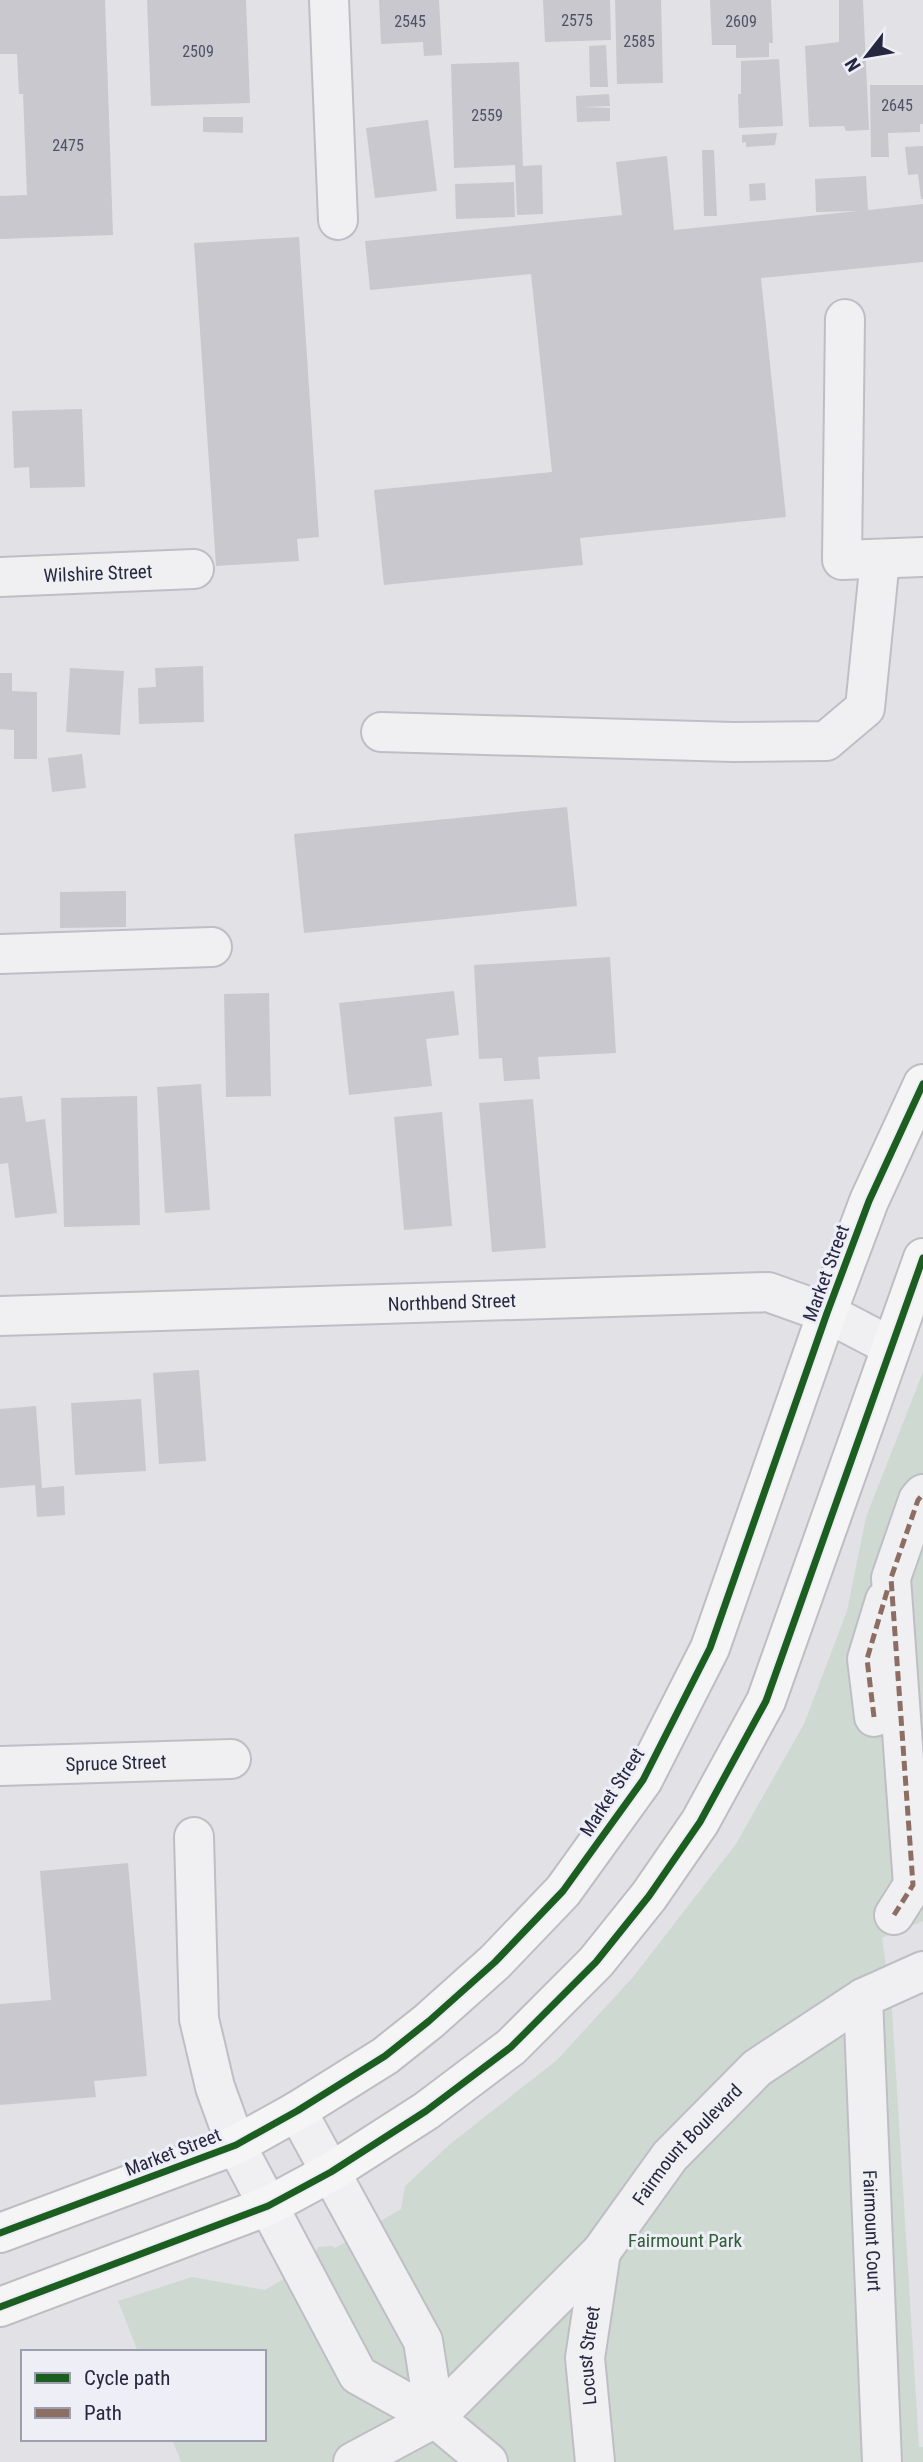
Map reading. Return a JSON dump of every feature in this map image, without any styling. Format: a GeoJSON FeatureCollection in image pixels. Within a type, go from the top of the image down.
{"type":"FeatureCollection","features":[{"type":"Feature","properties":{"kind":"main road","name":"Market Street"},"geometry":{"type":"LineString","coordinates":[[0,2234],[236,2145],[297,2111],[385,2056],[429,2021],[495,1962],[563,1891],[643,1780],[710,1648],[869,1201],[923,1084]]}},
{"type":"Feature","properties":{"kind":"main road"},"geometry":{"type":"LineString","coordinates":[[0,2307],[268,2206],[331,2172],[426,2111],[510,2047],[596,1962],[649,1896],[700,1822],[766,1701],[923,1258]]}},
{"type":"Feature","properties":{"kind":"street"},"geometry":{"type":"LineString","coordinates":[[329,0],[338,220]]}},
{"type":"Feature","properties":{"kind":"street"},"geometry":{"type":"LineString","coordinates":[[845,320],[842,560],[923,557]]}},
{"type":"Feature","properties":{"kind":"street"},"geometry":{"type":"LineString","coordinates":[[381,732],[733,742],[826,741],[865,708],[880,559]]}},
{"type":"Feature","properties":{"kind":"street","name":"Wilshire Street"},"geometry":{"type":"LineString","coordinates":[[0,577],[194,569]]}},
{"type":"Feature","properties":{"kind":"street"},"geometry":{"type":"LineString","coordinates":[[0,954],[212,947]]}},
{"type":"Feature","properties":{"kind":"street","name":"Northbend Street"},"geometry":{"type":"LineString","coordinates":[[0,1316],[768,1292],[827,1313],[890,1346]]}},
{"type":"Feature","properties":{"kind":"street"},"geometry":{"type":"LineString","coordinates":[[874,1717],[867,1659],[891,1578],[918,1500],[923,1494]]}},
{"type":"Feature","properties":{"kind":"street"},"geometry":{"type":"LineString","coordinates":[[891,1578],[913,1885],[894,1915]]}},
{"type":"Feature","properties":{"kind":"street","name":"Spruce Street"},"geometry":{"type":"LineString","coordinates":[[0,1766],[231,1759]]}},
{"type":"Feature","properties":{"kind":"street"},"geometry":{"type":"LineString","coordinates":[[194,1837],[199,2019],[215,2087],[236,2145],[358,2375],[435,2417],[488,2462]]}},
{"type":"Feature","properties":{"kind":"street","name":"Fairmount Boulevard"},"geometry":{"type":"LineString","coordinates":[[354,2462],[435,2417],[601,2252],[670,2156],[757,2068],[863,1998],[923,1971]]}},
{"type":"Feature","properties":{"kind":"street","name":"Fairmount Court"},"geometry":{"type":"LineString","coordinates":[[863,1998],[882,2462]]}},
{"type":"Feature","properties":{"kind":"street"},"geometry":{"type":"LineString","coordinates":[[297,2111],[423,2341],[435,2417]]}},
{"type":"Feature","properties":{"kind":"street","name":"Locust Street"},"geometry":{"type":"LineString","coordinates":[[595,2462],[585,2358],[601,2252]]}},
{"type":"Feature","properties":{"kind":"green space","name":"Fairmount Park"},"geometry":{"type":"Polygon","coordinates":[[[923,1372],[923,1921],[882,1938],[892,2010],[919,2447],[923,2447],[923,2462],[181,2462],[173,2441],[266,2441],[266,2350],[137,2350],[118,2301],[192,2277],[265,2290],[312,2262],[318,2247],[335,2248],[401,2209],[405,2186],[449,2145],[557,2060],[633,1977],[736,1844],[804,1724],[847,1611],[866,1517],[923,1372]]]}},
{"type":"Feature","properties":{"kind":"building"},"geometry":{"type":"Polygon","coordinates":[[[0,0],[105,0],[113,235],[0,239],[0,196],[27,195],[23,94],[19,94],[17,54],[0,54],[0,0]]]}},
{"type":"Feature","properties":{"kind":"building"},"geometry":{"type":"Polygon","coordinates":[[[147,0],[246,0],[250,103],[151,106],[147,0]]]}},
{"type":"Feature","properties":{"kind":"building"},"geometry":{"type":"Polygon","coordinates":[[[379,0],[439,0],[442,55],[424,56],[423,42],[381,44],[379,0]]]}},
{"type":"Feature","properties":{"kind":"building"},"geometry":{"type":"Polygon","coordinates":[[[543,0],[610,0],[611,40],[545,42],[543,0]]]}},
{"type":"Feature","properties":{"kind":"building"},"geometry":{"type":"Polygon","coordinates":[[[615,0],[661,0],[663,83],[617,84],[615,0]]]}},
{"type":"Feature","properties":{"kind":"building"},"geometry":{"type":"Polygon","coordinates":[[[710,0],[771,0],[773,43],[769,43],[769,57],[736,58],[736,45],[712,45],[710,0]]]}},
{"type":"Feature","properties":{"kind":"building"},"geometry":{"type":"Polygon","coordinates":[[[839,0],[863,0],[869,130],[846,131],[844,126],[809,127],[805,46],[839,42],[839,0]]]}},
{"type":"Feature","properties":{"kind":"building"},"geometry":{"type":"Polygon","coordinates":[[[606,45],[608,87],[590,87],[589,46],[606,45]]]}},
{"type":"Feature","properties":{"kind":"building"},"geometry":{"type":"Polygon","coordinates":[[[779,59],[783,126],[739,128],[741,61],[779,59]]]}},
{"type":"Feature","properties":{"kind":"building"},"geometry":{"type":"Polygon","coordinates":[[[519,62],[523,166],[542,165],[543,214],[517,215],[515,165],[454,168],[451,64],[519,62]]]}},
{"type":"Feature","properties":{"kind":"building"},"geometry":{"type":"Polygon","coordinates":[[[870,85],[923,85],[923,124],[920,124],[920,132],[888,133],[889,157],[871,157],[870,85]]]}},
{"type":"Feature","properties":{"kind":"building"},"geometry":{"type":"Polygon","coordinates":[[[609,94],[610,106],[582,107],[610,108],[610,121],[577,122],[576,96],[609,94]]]}},
{"type":"Feature","properties":{"kind":"building"},"geometry":{"type":"Polygon","coordinates":[[[203,117],[243,117],[243,133],[203,132],[203,117]]]}},
{"type":"Feature","properties":{"kind":"building"},"geometry":{"type":"Polygon","coordinates":[[[428,120],[437,191],[375,198],[366,128],[428,120]]]}},
{"type":"Feature","properties":{"kind":"building"},"geometry":{"type":"Polygon","coordinates":[[[777,133],[775,145],[746,147],[746,142],[742,143],[742,135],[777,133]]]}},
{"type":"Feature","properties":{"kind":"building"},"geometry":{"type":"Polygon","coordinates":[[[923,146],[921,199],[918,174],[908,175],[905,147],[923,146]]]}},
{"type":"Feature","properties":{"kind":"building"},"geometry":{"type":"Polygon","coordinates":[[[702,150],[714,150],[717,216],[704,216],[702,150]]]}},
{"type":"Feature","properties":{"kind":"building"},"geometry":{"type":"Polygon","coordinates":[[[667,156],[674,230],[858,211],[816,212],[815,179],[866,176],[868,210],[923,204],[923,262],[761,278],[786,517],[580,538],[583,565],[384,585],[374,490],[552,472],[531,274],[370,290],[365,241],[622,215],[616,162],[667,156]]]}},
{"type":"Feature","properties":{"kind":"building"},"geometry":{"type":"Polygon","coordinates":[[[514,182],[515,217],[456,219],[455,184],[514,182]]]}},
{"type":"Feature","properties":{"kind":"building"},"geometry":{"type":"Polygon","coordinates":[[[765,183],[766,200],[750,201],[749,184],[765,183]]]}},
{"type":"Feature","properties":{"kind":"building"},"geometry":{"type":"Polygon","coordinates":[[[299,237],[319,537],[297,539],[299,561],[216,566],[194,243],[299,237]]]}},
{"type":"Feature","properties":{"kind":"building"},"geometry":{"type":"Polygon","coordinates":[[[82,409],[85,487],[30,488],[29,467],[14,468],[12,411],[82,409]]]}},
{"type":"Feature","properties":{"kind":"building"},"geometry":{"type":"Polygon","coordinates":[[[203,666],[204,722],[139,724],[138,688],[156,687],[155,668],[203,666]]]}},
{"type":"Feature","properties":{"kind":"building"},"geometry":{"type":"Polygon","coordinates":[[[70,668],[124,671],[120,735],[66,732],[70,668]]]}},
{"type":"Feature","properties":{"kind":"building"},"geometry":{"type":"Polygon","coordinates":[[[0,673],[12,673],[12,691],[37,692],[37,759],[14,759],[14,730],[0,729],[0,673]]]}},
{"type":"Feature","properties":{"kind":"building"},"geometry":{"type":"Polygon","coordinates":[[[82,754],[86,788],[52,792],[48,758],[82,754]]]}},
{"type":"Feature","properties":{"kind":"building"},"geometry":{"type":"Polygon","coordinates":[[[567,807],[577,906],[304,933],[294,834],[567,807]]]}},
{"type":"Feature","properties":{"kind":"building"},"geometry":{"type":"Polygon","coordinates":[[[126,891],[126,927],[60,928],[60,892],[126,891]]]}},
{"type":"Feature","properties":{"kind":"building"},"geometry":{"type":"Polygon","coordinates":[[[610,957],[616,1053],[538,1057],[540,1079],[504,1081],[502,1058],[479,1059],[474,965],[610,957]]]}},
{"type":"Feature","properties":{"kind":"building"},"geometry":{"type":"Polygon","coordinates":[[[454,991],[459,1035],[426,1039],[432,1086],[349,1095],[339,1003],[454,991]]]}},
{"type":"Feature","properties":{"kind":"building"},"geometry":{"type":"Polygon","coordinates":[[[269,993],[271,1096],[226,1097],[224,994],[269,993]]]}},
{"type":"Feature","properties":{"kind":"building"},"geometry":{"type":"Polygon","coordinates":[[[201,1084],[210,1210],[165,1213],[157,1087],[201,1084]]]}},
{"type":"Feature","properties":{"kind":"building"},"geometry":{"type":"Polygon","coordinates":[[[22,1096],[26,1122],[45,1119],[57,1213],[15,1218],[8,1163],[0,1164],[0,1098],[22,1096]]]}},
{"type":"Feature","properties":{"kind":"building"},"geometry":{"type":"Polygon","coordinates":[[[137,1096],[140,1225],[64,1227],[61,1098],[137,1096]]]}},
{"type":"Feature","properties":{"kind":"building"},"geometry":{"type":"Polygon","coordinates":[[[533,1099],[546,1248],[492,1252],[479,1103],[533,1099]]]}},
{"type":"Feature","properties":{"kind":"building"},"geometry":{"type":"Polygon","coordinates":[[[442,1112],[452,1226],[404,1230],[394,1117],[442,1112]]]}},
{"type":"Feature","properties":{"kind":"building"},"geometry":{"type":"Polygon","coordinates":[[[199,1370],[206,1461],[159,1464],[153,1373],[199,1370]]]}},
{"type":"Feature","properties":{"kind":"building"},"geometry":{"type":"Polygon","coordinates":[[[141,1399],[146,1471],[75,1475],[71,1403],[141,1399]]]}},
{"type":"Feature","properties":{"kind":"building"},"geometry":{"type":"Polygon","coordinates":[[[36,1406],[42,1488],[64,1486],[65,1515],[37,1517],[35,1485],[0,1488],[0,1409],[36,1406]]]}},
{"type":"Feature","properties":{"kind":"building"},"geometry":{"type":"Polygon","coordinates":[[[128,1863],[147,2076],[94,2081],[96,2097],[0,2105],[0,2004],[51,2000],[40,1871],[128,1863]]]}},
{"type":"Feature","properties":{"kind":"marked path"},"geometry":{"type":"LineString","coordinates":[[894,1915],[913,1885],[891,1578],[918,1500],[923,1494]]}},
{"type":"Feature","properties":{"kind":"marked path"},"geometry":{"type":"LineString","coordinates":[[874,1717],[867,1659],[888,1588]]}},
{"type":"Feature","properties":{"kind":"cycle path"},"geometry":{"type":"LineString","coordinates":[[0,2233],[236,2145],[297,2111],[385,2056],[429,2021],[495,1962],[563,1891],[643,1780],[710,1648],[869,1201],[923,1084]]}},
{"type":"Feature","properties":{"kind":"cycle path"},"geometry":{"type":"LineString","coordinates":[[0,2307],[268,2206],[331,2172],[426,2111],[511,2047],[596,1962],[649,1896],[700,1822],[766,1701],[923,1258]]}}]}
